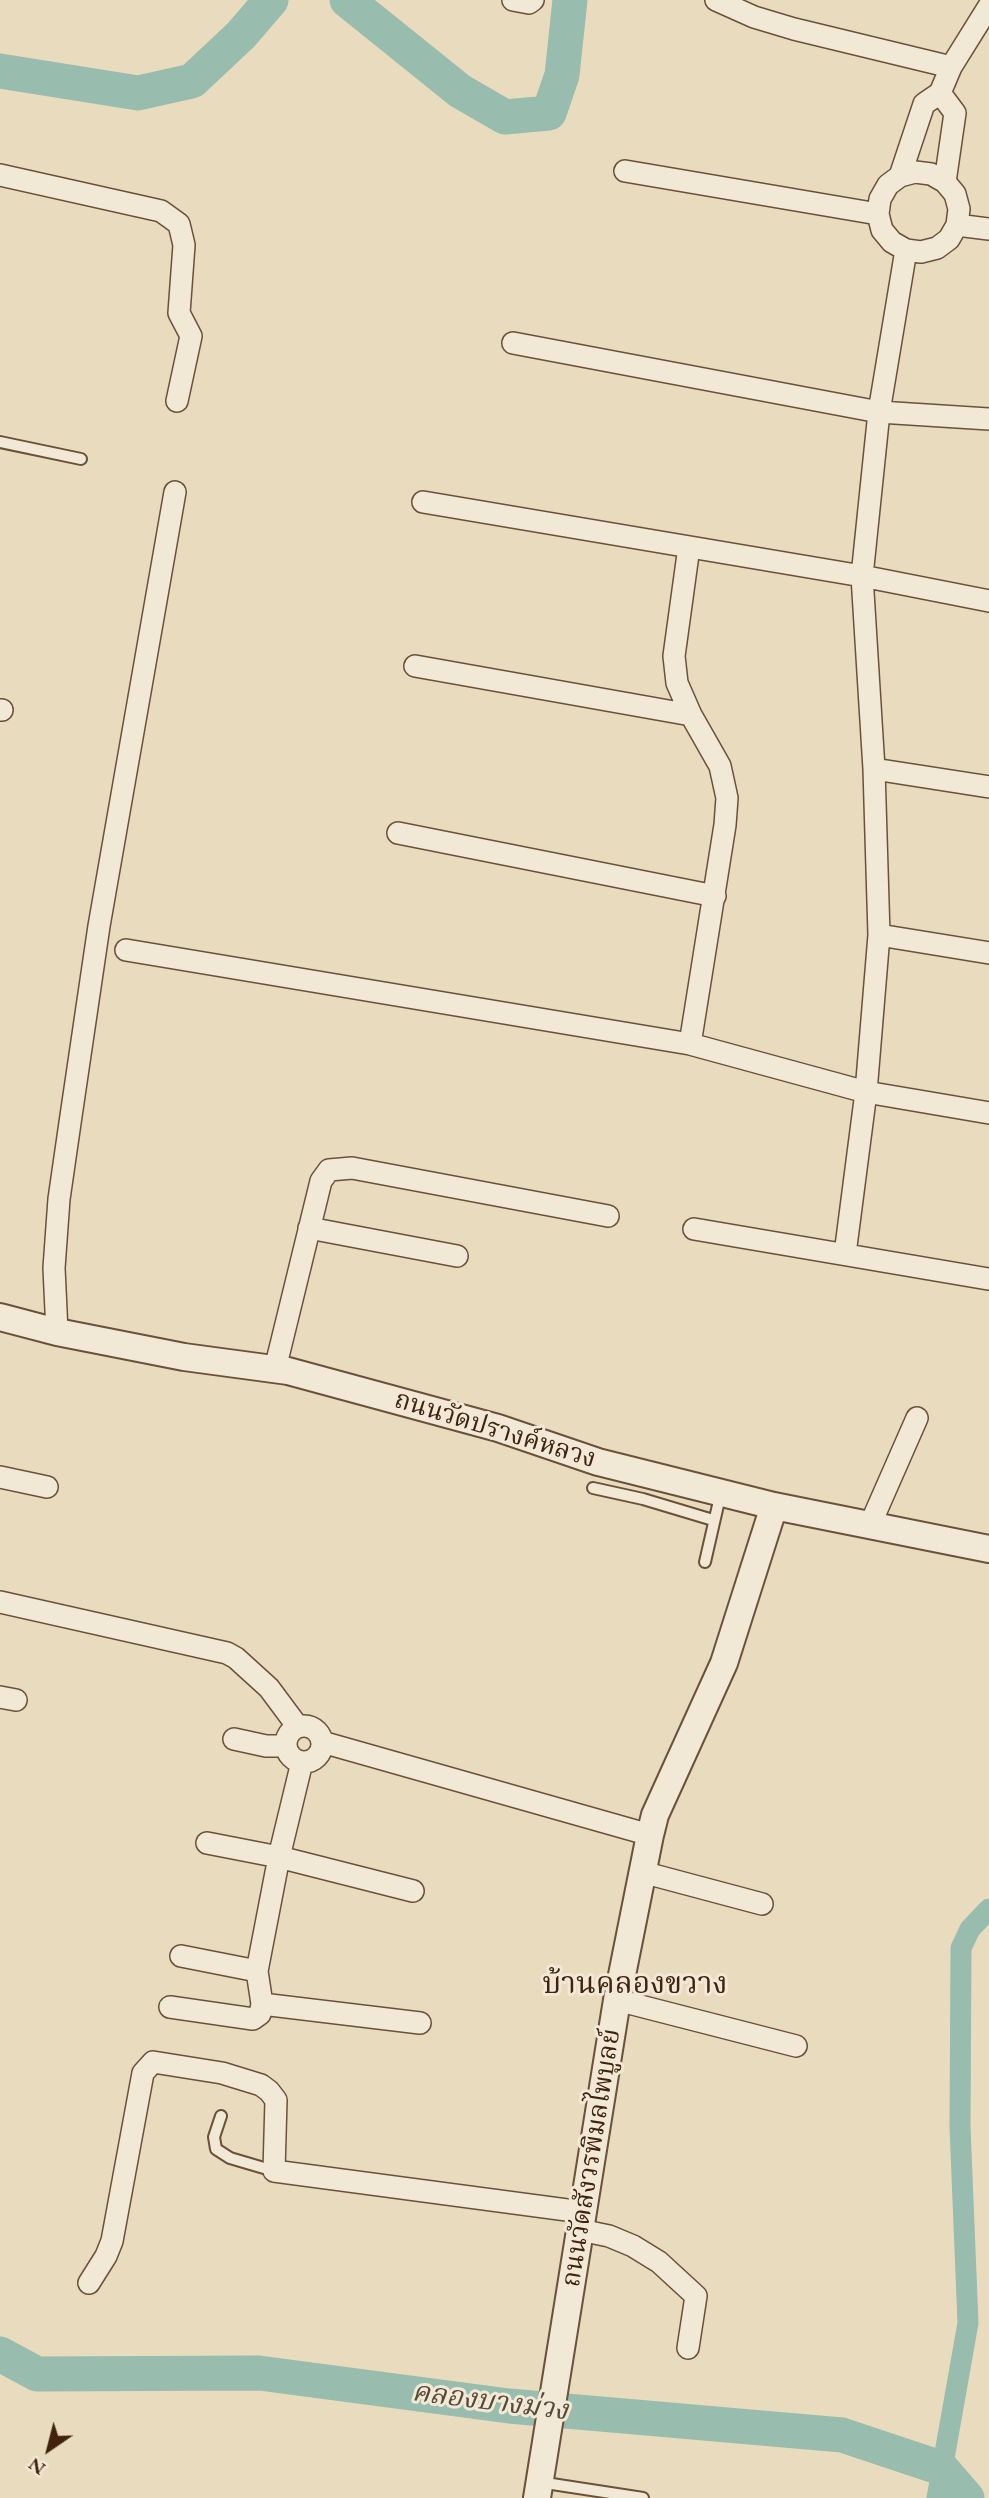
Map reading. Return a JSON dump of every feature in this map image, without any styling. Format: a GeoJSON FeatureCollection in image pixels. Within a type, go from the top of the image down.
{"type":"FeatureCollection","features":[{"type":"Feature","properties":{"kind":"street"},"geometry":{"type":"LineString","coordinates":[[513,0],[530,3],[533,0]]}},
{"type":"Feature","properties":{"kind":"street"},"geometry":{"type":"LineString","coordinates":[[716,0],[754,17],[794,29],[951,67]]}},
{"type":"Feature","properties":{"kind":"street"},"geometry":{"type":"LineString","coordinates":[[900,176],[924,104],[940,93],[951,67],[989,6]]}},
{"type":"Feature","properties":{"kind":"street"},"geometry":{"type":"LineString","coordinates":[[940,93],[955,113],[945,181]]}},
{"type":"Feature","properties":{"kind":"street"},"geometry":{"type":"LineString","coordinates":[[625,171],[878,214]]}},
{"type":"Feature","properties":{"kind":"street"},"geometry":{"type":"LineString","coordinates":[[915,172],[931,174],[945,181],[955,194],[959,209],[957,225],[949,239],[937,248],[921,252],[906,250],[892,242],[882,230],[878,214],[880,199],[888,185],[900,176],[915,172]]}},
{"type":"Feature","properties":{"kind":"street"},"geometry":{"type":"LineString","coordinates":[[0,175],[161,211],[178,224],[184,245],[178,313],[191,336],[177,401]]}},
{"type":"Feature","properties":{"kind":"street"},"geometry":{"type":"LineString","coordinates":[[957,225],[989,229]]}},
{"type":"Feature","properties":{"kind":"street"},"geometry":{"type":"LineString","coordinates":[[845,1254],[866,1092],[879,936],[874,769],[862,576],[879,412],[906,250]]}},
{"type":"Feature","properties":{"kind":"street"},"geometry":{"type":"LineString","coordinates":[[513,343],[879,412],[989,419]]}},
{"type":"Feature","properties":{"kind":"street"},"geometry":{"type":"LineString","coordinates":[[57,1332],[54,1268],[59,1199],[99,926],[175,492]]}},
{"type":"Feature","properties":{"kind":"street"},"geometry":{"type":"LineString","coordinates":[[423,502],[862,576],[989,601]]}},
{"type":"Feature","properties":{"kind":"street"},"geometry":{"type":"LineString","coordinates":[[689,547],[674,656],[677,683],[691,715],[720,766],[727,798],[715,897],[690,1044]]}},
{"type":"Feature","properties":{"kind":"street"},"geometry":{"type":"LineString","coordinates":[[415,666],[691,715]]}},
{"type":"Feature","properties":{"kind":"street"},"geometry":{"type":"LineString","coordinates":[[874,769],[989,787]]}},
{"type":"Feature","properties":{"kind":"street"},"geometry":{"type":"LineString","coordinates":[[398,833],[715,897]]}},
{"type":"Feature","properties":{"kind":"street"},"geometry":{"type":"LineString","coordinates":[[879,936],[989,953]]}},
{"type":"Feature","properties":{"kind":"street"},"geometry":{"type":"LineString","coordinates":[[125,950],[690,1044],[866,1092],[989,1113]]}},
{"type":"Feature","properties":{"kind":"street"},"geometry":{"type":"LineString","coordinates":[[275,1370],[321,1181],[329,1170],[352,1168],[608,1216]]}},
{"type":"Feature","properties":{"kind":"street"},"geometry":{"type":"LineString","coordinates":[[309,1228],[457,1256]]}},
{"type":"Feature","properties":{"kind":"street"},"geometry":{"type":"LineString","coordinates":[[695,1230],[988,1279]]}},
{"type":"Feature","properties":{"kind":"street","name":"ถนนวัดปรางค์หลวง"},"geometry":{"type":"LineString","coordinates":[[0,1317],[57,1332],[184,1357],[275,1370],[498,1428],[598,1462],[774,1506],[989,1549]]}},
{"type":"Feature","properties":{"kind":"street"},"geometry":{"type":"LineString","coordinates":[[870,1525],[917,1418]]}},
{"type":"Feature","properties":{"kind":"street"},"geometry":{"type":"LineString","coordinates":[[0,1477],[47,1487]]}},
{"type":"Feature","properties":{"kind":"street","name":"ถนนวัดสังวรพิมลไพบูลย์"},"geometry":{"type":"LineString","coordinates":[[538,2490],[617,2000],[650,1835],[655,1815],[724,1663],[774,1506]]}},
{"type":"Feature","properties":{"kind":"street"},"geometry":{"type":"LineString","coordinates":[[0,1602],[227,1653],[269,1688],[298,1727]]}},
{"type":"Feature","properties":{"kind":"street"},"geometry":{"type":"LineString","coordinates":[[306,1726],[314,1729],[322,1742],[317,1757],[302,1762],[294,1759],[286,1746],[291,1731],[306,1726]]}},
{"type":"Feature","properties":{"kind":"street"},"geometry":{"type":"LineString","coordinates":[[234,1739],[266,1746],[286,1746]]}},
{"type":"Feature","properties":{"kind":"street"},"geometry":{"type":"LineString","coordinates":[[322,1742],[650,1835]]}},
{"type":"Feature","properties":{"kind":"street"},"geometry":{"type":"LineString","coordinates":[[170,2007],[253,2020],[260,2014],[262,2004],[257,1971],[279,1857],[302,1762]]}},
{"type":"Feature","properties":{"kind":"street"},"geometry":{"type":"LineString","coordinates":[[206,1843],[279,1857],[413,1891]]}},
{"type":"Feature","properties":{"kind":"street"},"geometry":{"type":"LineString","coordinates":[[642,1872],[762,1904]]}},
{"type":"Feature","properties":{"kind":"street"},"geometry":{"type":"LineString","coordinates":[[181,1956],[257,1971]]}},
{"type":"Feature","properties":{"kind":"street"},"geometry":{"type":"LineString","coordinates":[[617,2000],[796,2046]]}},
{"type":"Feature","properties":{"kind":"street"},"geometry":{"type":"LineString","coordinates":[[262,2004],[420,2023]]}},
{"type":"Feature","properties":{"kind":"street"},"geometry":{"type":"LineString","coordinates":[[89,2283],[112,2241],[143,2073],[153,2062],[222,2073],[261,2085],[269,2091],[276,2100],[274,2171],[581,2221],[633,2246],[659,2262],[696,2296],[688,2348]]}},
{"type":"Feature","properties":{"kind":"lane"},"geometry":{"type":"LineString","coordinates":[[0,442],[81,459]]}},
{"type":"Feature","properties":{"kind":"lane"},"geometry":{"type":"LineString","coordinates":[[593,1488],[643,1499],[713,1520]]}},
{"type":"Feature","properties":{"kind":"lane"},"geometry":{"type":"LineString","coordinates":[[705,1562],[721,1492]]}},
{"type":"Feature","properties":{"kind":"lane"},"geometry":{"type":"LineString","coordinates":[[221,2116],[214,2137],[216,2149],[230,2158],[274,2171]]}},
{"type":"Feature","properties":{"kind":"lane"},"geometry":{"type":"LineString","coordinates":[[538,2490],[643,2498]]}},
{"type":"Feature","properties":{"kind":"waterway"},"geometry":{"type":"LineString","coordinates":[[0,71],[138,93],[192,81],[241,35],[271,0]]}},
{"type":"Feature","properties":{"kind":"waterway"},"geometry":{"type":"LineString","coordinates":[[347,0],[460,91],[505,117],[549,113],[562,75],[570,0]]}},
{"type":"Feature","properties":{"kind":"waterway"},"geometry":{"type":"LineString","coordinates":[[937,2498],[968,2323],[960,2127],[961,1948],[970,1929],[989,1909]]}},
{"type":"Feature","properties":{"kind":"waterway","name":"คลองบางม่วง"},"geometry":{"type":"LineString","coordinates":[[0,2354],[37,2374],[259,2373],[509,2406],[842,2435],[941,2468],[967,2498]]}},
{"type":"Feature","properties":{"kind":"district","name":"บ้านคลองขวาง"},"geometry":{"type":"Point","coordinates":[635,1985]}}]}
